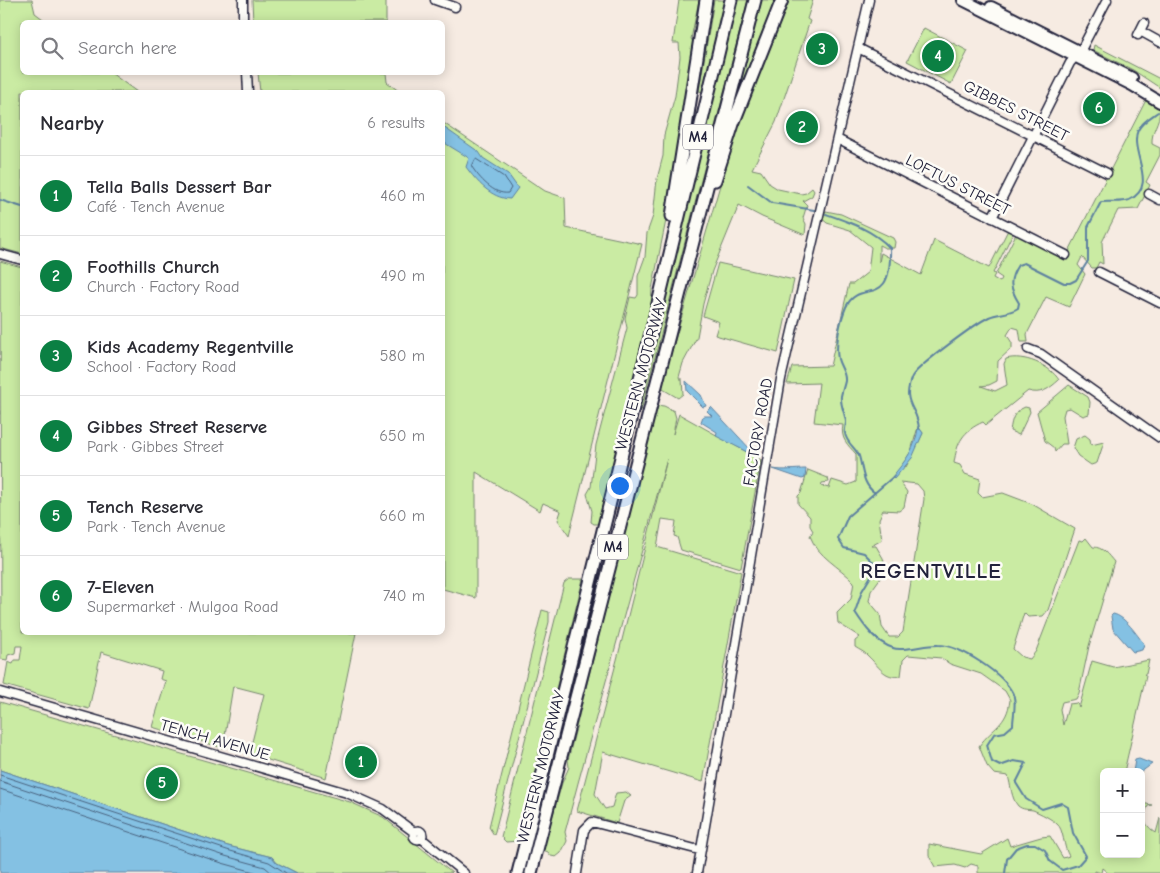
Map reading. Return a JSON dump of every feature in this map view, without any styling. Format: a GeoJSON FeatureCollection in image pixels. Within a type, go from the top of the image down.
{"type":"FeatureCollection","features":[{"type":"Feature","properties":{"kind":"highway"},"geometry":{"type":"LineString","coordinates":[[665,275],[669,235],[706,0]]}},
{"type":"Feature","properties":{"kind":"highway","name":"WESTERN MOTORWAY"},"geometry":{"type":"LineString","coordinates":[[518,873],[731,0]]}},
{"type":"Feature","properties":{"kind":"highway","name":"WESTERN MOTORWAY"},"geometry":{"type":"LineString","coordinates":[[531,873],[755,0]]}},
{"type":"Feature","properties":{"kind":"highway","name":"M4"},"geometry":{"type":"LineString","coordinates":[[697,221],[715,180],[733,124],[782,0]]}},
{"type":"Feature","properties":{"kind":"main road"},"geometry":{"type":"LineString","coordinates":[[963,0],[1138,81],[1160,96]]}},
{"type":"Feature","properties":{"kind":"main road"},"geometry":{"type":"LineString","coordinates":[[976,0],[1078,54],[1160,102]]}},
{"type":"Feature","properties":{"kind":"street"},"geometry":{"type":"LineString","coordinates":[[243,0],[243,20]]}},
{"type":"Feature","properties":{"kind":"street"},"geometry":{"type":"LineString","coordinates":[[435,0],[455,7]]}},
{"type":"Feature","properties":{"kind":"street","name":"FACTORY ROAD"},"geometry":{"type":"LineString","coordinates":[[697,873],[783,372],[869,0]]}},
{"type":"Feature","properties":{"kind":"street"},"geometry":{"type":"LineString","coordinates":[[992,218],[1070,62],[1078,54],[1107,0]]}},
{"type":"Feature","properties":{"kind":"street"},"geometry":{"type":"LineString","coordinates":[[1144,23],[1139,33],[1160,42]]}},
{"type":"Feature","properties":{"kind":"street","name":"GIBBES STREET"},"geometry":{"type":"LineString","coordinates":[[858,48],[1107,173]]}},
{"type":"Feature","properties":{"kind":"street"},"geometry":{"type":"LineString","coordinates":[[247,75],[248,90]]}},
{"type":"Feature","properties":{"kind":"street","name":"LOFTUS STREET"},"geometry":{"type":"LineString","coordinates":[[837,139],[1066,255]]}},
{"type":"Feature","properties":{"kind":"street"},"geometry":{"type":"LineString","coordinates":[[1149,194],[1160,200]]}},
{"type":"Feature","properties":{"kind":"street"},"geometry":{"type":"LineString","coordinates":[[0,254],[20,259]]}},
{"type":"Feature","properties":{"kind":"street"},"geometry":{"type":"LineString","coordinates":[[1099,272],[1160,303]]}},
{"type":"Feature","properties":{"kind":"street"},"geometry":{"type":"LineString","coordinates":[[1028,349],[1041,354],[1160,438]]}},
{"type":"Feature","properties":{"kind":"street","name":"TENCH AVENUE"},"geometry":{"type":"LineString","coordinates":[[0,692],[347,793],[383,808],[414,832],[415,839],[421,838],[464,873]]}},
{"type":"Feature","properties":{"kind":"street"},"geometry":{"type":"LineString","coordinates":[[577,873],[584,830],[592,822],[598,822],[700,850]]}},
{"type":"Feature","properties":{"kind":"green space"},"geometry":{"type":"Polygon","coordinates":[[[0,0],[32,0],[35,13],[44,20],[20,20],[20,75],[114,75],[134,90],[20,90],[20,253],[0,248],[0,0]]]}},
{"type":"Feature","properties":{"kind":"green space"},"geometry":{"type":"Polygon","coordinates":[[[252,0],[386,0],[386,20],[253,20],[252,0]]]}},
{"type":"Feature","properties":{"kind":"green space"},"geometry":{"type":"Polygon","coordinates":[[[679,0],[699,0],[691,39],[694,43],[684,98],[673,186],[652,289],[651,308],[598,524],[594,524],[591,522],[592,511],[587,494],[591,487],[596,445],[627,328],[625,318],[630,297],[636,298],[638,295],[638,276],[645,257],[647,233],[653,216],[657,179],[663,156],[664,135],[675,96],[680,57],[679,43],[673,43],[679,0]]]}},
{"type":"Feature","properties":{"kind":"green space"},"geometry":{"type":"Polygon","coordinates":[[[714,0],[724,0],[703,92],[699,91],[714,0]]]}},
{"type":"Feature","properties":{"kind":"green space"},"geometry":{"type":"Polygon","coordinates":[[[736,0],[748,0],[642,407],[635,419],[736,0]]]}},
{"type":"Feature","properties":{"kind":"green space"},"geometry":{"type":"Polygon","coordinates":[[[761,0],[780,0],[728,122],[761,0]]]}},
{"type":"Feature","properties":{"kind":"green space"},"geometry":{"type":"Polygon","coordinates":[[[789,0],[813,0],[807,19],[810,21],[776,122],[752,169],[761,171],[770,184],[778,189],[801,194],[806,193],[812,188],[814,191],[812,196],[803,201],[807,205],[803,218],[806,224],[805,235],[739,205],[712,271],[697,337],[683,363],[679,377],[682,379],[683,394],[678,398],[661,388],[732,144],[789,0]]]}},
{"type":"Feature","properties":{"kind":"green space"},"geometry":{"type":"Polygon","coordinates":[[[924,28],[968,51],[951,84],[907,61],[924,28]]]}},
{"type":"Feature","properties":{"kind":"green space"},"geometry":{"type":"Polygon","coordinates":[[[1094,45],[1160,79],[1160,88],[1133,70],[1093,50],[1094,45]]]}},
{"type":"Feature","properties":{"kind":"green space"},"geometry":{"type":"Polygon","coordinates":[[[258,75],[386,75],[387,82],[397,90],[260,90],[258,75]]]}},
{"type":"Feature","properties":{"kind":"green space"},"geometry":{"type":"Polygon","coordinates":[[[1146,100],[1160,109],[1152,144],[1160,148],[1160,155],[1146,182],[1150,185],[1138,209],[1118,210],[1102,242],[1103,264],[1099,262],[1096,268],[1092,268],[1082,257],[1078,265],[1085,274],[1069,307],[1046,297],[1027,334],[1028,342],[1021,342],[1019,329],[1012,327],[1007,335],[1012,343],[1012,348],[998,361],[997,381],[981,386],[995,391],[1007,385],[1004,364],[1006,359],[1013,358],[1028,359],[1043,365],[1059,380],[1045,390],[1037,392],[1028,391],[986,425],[983,422],[970,429],[959,443],[954,463],[960,465],[965,474],[980,479],[978,493],[982,497],[1003,493],[1032,504],[1075,529],[1048,610],[1043,616],[1028,617],[1024,613],[1013,649],[1022,657],[1030,659],[1036,651],[1079,540],[1083,541],[1086,538],[1093,547],[1102,550],[1114,562],[1089,646],[1079,693],[1076,699],[1062,702],[1060,709],[1063,725],[1069,704],[1077,703],[1079,708],[1092,661],[1113,667],[1149,660],[1146,674],[1144,674],[1146,676],[1125,768],[1100,768],[1100,858],[1145,858],[1145,821],[1156,833],[1160,818],[1160,873],[1108,873],[1102,868],[1101,873],[1095,871],[1095,873],[978,873],[978,866],[971,864],[965,868],[955,865],[935,867],[929,856],[929,844],[981,854],[1007,838],[1010,846],[1050,836],[1063,858],[1069,856],[1059,826],[1033,810],[1023,809],[1018,806],[1008,776],[994,774],[987,766],[979,746],[1003,721],[1006,715],[1010,700],[1005,691],[981,674],[950,664],[941,658],[908,655],[903,660],[901,676],[890,676],[882,671],[865,653],[855,647],[855,641],[860,637],[838,623],[837,613],[851,599],[854,582],[818,550],[810,536],[813,531],[810,526],[810,517],[798,504],[798,496],[801,493],[808,470],[828,478],[829,482],[822,483],[821,486],[829,488],[832,480],[848,485],[856,482],[856,454],[844,438],[843,425],[814,422],[819,383],[787,384],[792,367],[830,366],[849,284],[853,284],[868,272],[871,247],[850,230],[827,223],[821,218],[826,211],[841,214],[893,238],[895,242],[894,248],[885,248],[879,245],[879,262],[881,253],[921,275],[934,240],[989,268],[1008,230],[1013,233],[993,273],[995,274],[993,278],[1000,282],[1002,278],[996,274],[1016,234],[1065,259],[1146,100]],[[918,427],[911,451],[903,465],[906,467],[923,433],[918,427]],[[900,482],[907,492],[904,507],[899,511],[883,510],[879,519],[882,540],[871,546],[876,546],[883,558],[886,570],[871,591],[869,601],[880,614],[882,627],[889,637],[898,637],[903,632],[924,499],[923,491],[917,484],[900,482]]]}},
{"type":"Feature","properties":{"kind":"green space"},"geometry":{"type":"Polygon","coordinates":[[[445,124],[545,191],[565,198],[566,228],[642,244],[569,536],[558,520],[561,511],[543,503],[540,511],[476,472],[476,598],[445,590],[445,124]]]}},
{"type":"Feature","properties":{"kind":"green space"},"geometry":{"type":"Polygon","coordinates":[[[0,261],[20,266],[20,635],[356,635],[326,778],[249,754],[264,694],[233,686],[223,748],[152,727],[166,681],[160,679],[162,671],[101,652],[89,709],[4,685],[8,662],[13,664],[15,660],[20,660],[22,646],[16,646],[15,653],[8,655],[7,660],[1,659],[0,261]]]}},
{"type":"Feature","properties":{"kind":"green space"},"geometry":{"type":"Polygon","coordinates":[[[718,263],[794,280],[778,353],[715,335],[719,322],[703,316],[718,263]]]}},
{"type":"Feature","properties":{"kind":"green space"},"geometry":{"type":"Polygon","coordinates":[[[1069,385],[1088,397],[1090,402],[1089,414],[1083,416],[1070,408],[1065,409],[1063,416],[1067,444],[1062,444],[1055,452],[1054,448],[1045,441],[1037,412],[1069,385]]]}},
{"type":"Feature","properties":{"kind":"green space"},"geometry":{"type":"Polygon","coordinates":[[[656,405],[664,406],[674,411],[676,418],[673,434],[679,414],[761,460],[741,568],[681,550],[677,537],[674,536],[676,521],[662,519],[657,547],[741,572],[703,782],[603,752],[595,794],[605,809],[612,807],[616,793],[626,792],[631,796],[624,801],[617,823],[577,811],[667,459],[565,832],[567,841],[561,853],[556,857],[551,856],[543,850],[562,783],[569,767],[568,760],[656,405]]]}},
{"type":"Feature","properties":{"kind":"green space"},"geometry":{"type":"Polygon","coordinates":[[[1025,407],[1029,408],[1030,412],[1019,435],[1010,431],[1011,423],[1014,416],[1025,407]]]}},
{"type":"Feature","properties":{"kind":"green space"},"geometry":{"type":"Polygon","coordinates":[[[1085,435],[1090,439],[1091,445],[1104,442],[1097,463],[1091,465],[1078,456],[1073,448],[1076,439],[1085,435]]]}},
{"type":"Feature","properties":{"kind":"green space"},"geometry":{"type":"Polygon","coordinates":[[[569,579],[583,579],[545,734],[536,760],[538,769],[519,841],[506,842],[501,837],[564,583],[569,579]]]}},
{"type":"Feature","properties":{"kind":"green space"},"geometry":{"type":"Polygon","coordinates":[[[542,610],[549,612],[549,622],[494,835],[489,827],[542,610]]]}},
{"type":"Feature","properties":{"kind":"green space"},"geometry":{"type":"Polygon","coordinates":[[[0,702],[350,802],[383,817],[452,873],[297,873],[277,863],[272,857],[228,846],[0,770],[0,702]]]}},
{"type":"Feature","properties":{"kind":"green space"},"geometry":{"type":"Polygon","coordinates":[[[1145,804],[1152,805],[1148,806],[1145,815],[1145,804]]]}},
{"type":"Feature","properties":{"kind":"water"},"geometry":{"type":"Polygon","coordinates":[[[445,128],[479,152],[483,158],[508,174],[518,188],[510,199],[497,196],[475,178],[466,167],[469,158],[445,143],[445,128]]]}},
{"type":"Feature","properties":{"kind":"water"},"geometry":{"type":"Polygon","coordinates":[[[686,381],[701,395],[706,406],[703,407],[687,391],[686,381]]]}},
{"type":"Feature","properties":{"kind":"water"},"geometry":{"type":"Polygon","coordinates":[[[711,407],[751,450],[749,453],[716,436],[717,432],[701,422],[703,416],[712,416],[707,411],[711,407]]]}},
{"type":"Feature","properties":{"kind":"water"},"geometry":{"type":"Polygon","coordinates":[[[918,426],[923,433],[912,458],[894,479],[892,477],[913,447],[918,426]]]}},
{"type":"Feature","properties":{"kind":"water"},"geometry":{"type":"Polygon","coordinates":[[[773,469],[806,469],[805,478],[802,479],[773,469]]]}},
{"type":"Feature","properties":{"kind":"water"},"geometry":{"type":"Polygon","coordinates":[[[1113,614],[1122,618],[1134,631],[1144,644],[1142,650],[1133,652],[1113,629],[1111,616],[1113,614]]]}},
{"type":"Feature","properties":{"kind":"water"},"geometry":{"type":"Polygon","coordinates":[[[1139,759],[1152,764],[1145,769],[1134,768],[1135,760],[1139,759]]]}},
{"type":"Feature","properties":{"kind":"water"},"geometry":{"type":"Polygon","coordinates":[[[0,770],[228,846],[272,857],[277,863],[297,873],[0,873],[0,770]]]}},
{"type":"Feature","properties":{"kind":"waterway"},"geometry":{"type":"LineString","coordinates":[[919,429],[908,394],[909,384],[913,375],[937,353],[982,321],[1018,308],[1019,303],[1011,284],[1018,265],[1024,263],[1064,283],[1076,280],[1088,261],[1088,227],[1101,202],[1129,200],[1138,194],[1142,186],[1143,177],[1136,138],[1138,130],[1142,125],[1158,112]]}},
{"type":"Feature","properties":{"kind":"waterway"},"geometry":{"type":"LineString","coordinates":[[748,185],[772,203],[814,210]]}},
{"type":"Feature","properties":{"kind":"waterway"},"geometry":{"type":"LineString","coordinates":[[0,200],[20,206]]}},
{"type":"Feature","properties":{"kind":"waterway"},"geometry":{"type":"LineString","coordinates":[[826,214],[868,231],[890,248],[886,280],[881,287],[852,298],[846,307],[842,319],[837,347],[838,359],[845,378],[841,399],[846,422],[846,437],[856,450],[864,476],[868,485],[875,493]]}},
{"type":"Feature","properties":{"kind":"waterway"},"geometry":{"type":"LineString","coordinates":[[894,476],[848,516],[838,539],[844,548],[864,553],[873,562],[874,571],[862,591],[855,612],[871,633],[881,642],[893,648],[902,649],[933,645],[947,646],[969,655],[1001,678],[1014,697],[1013,725],[1005,732],[994,734],[987,745],[992,762],[1000,766],[1014,761],[1026,763],[1016,783],[1026,799],[1042,809],[1061,803],[1068,807],[1073,833],[1086,856],[1078,865],[1062,870],[1050,861],[1045,850],[1035,844],[1027,844],[1016,848],[1007,859],[1005,873]]}},
{"type":"Feature","properties":{"kind":"place","name":"Kids Academy Regentville"},"geometry":{"type":"Point","coordinates":[822,49]}},
{"type":"Feature","properties":{"kind":"place","name":"Gibbes Street Reserve"},"geometry":{"type":"Point","coordinates":[938,56]}},
{"type":"Feature","properties":{"kind":"place","name":"7-Eleven"},"geometry":{"type":"Point","coordinates":[1099,108]}},
{"type":"Feature","properties":{"kind":"place","name":"Foothills Church"},"geometry":{"type":"Point","coordinates":[802,127]}},
{"type":"Feature","properties":{"kind":"place","name":"Tella Balls Dessert Bar"},"geometry":{"type":"Point","coordinates":[361,762]}},
{"type":"Feature","properties":{"kind":"place","name":"Tench Reserve"},"geometry":{"type":"Point","coordinates":[162,783]}},
{"type":"Feature","properties":{"kind":"district","name":"REGENTVILLE"},"geometry":{"type":"Point","coordinates":[931,571]}}]}
